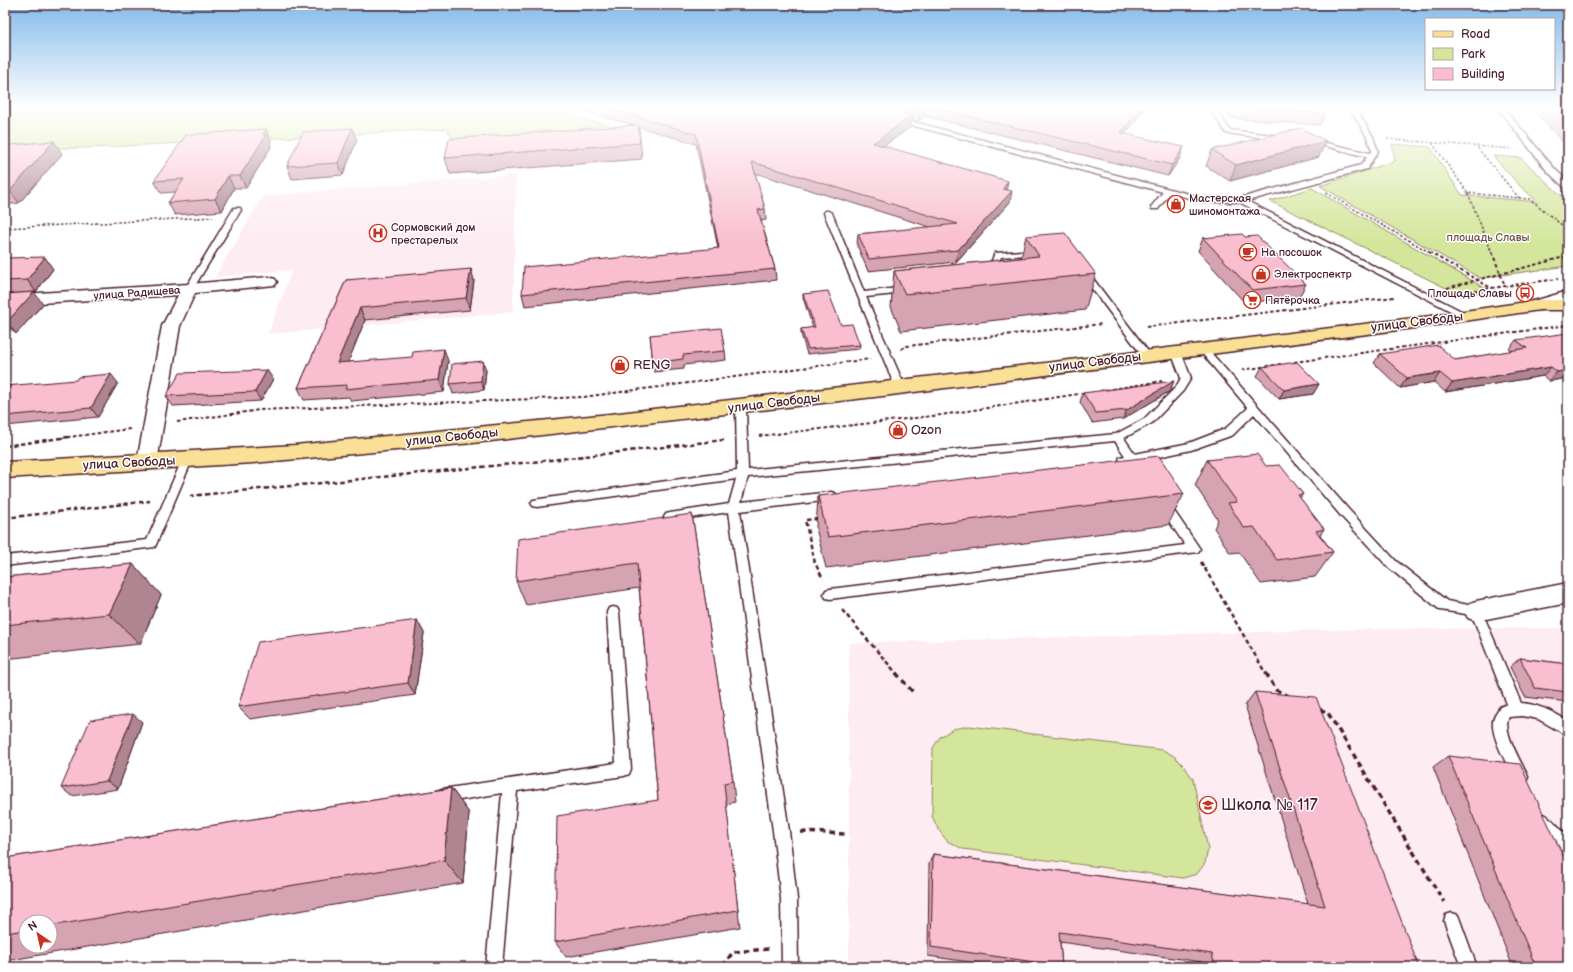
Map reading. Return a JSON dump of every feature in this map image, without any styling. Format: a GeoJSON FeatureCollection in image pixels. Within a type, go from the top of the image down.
{"type":"FeatureCollection","features":[{"type":"Feature","properties":{"kind":"main road","name":"улица Свободы"},"geometry":{"type":"LineString","coordinates":[[5,470],[332,450],[684,414],[1467,316],[1540,305],[1568,305]]}},
{"type":"Feature","properties":{"kind":"street","name":"улица Радищева"},"geometry":{"type":"LineString","coordinates":[[5,300],[189,289],[270,282]]}},
{"type":"Feature","properties":{"kind":"street"},"geometry":{"type":"LineString","coordinates":[[147,462],[171,326],[189,289]]}},
{"type":"Feature","properties":{"kind":"street","name":"улица Свободы"},"geometry":{"type":"LineString","coordinates":[[1540,305],[1568,296]]}},
{"type":"Feature","properties":{"kind":"street"},"geometry":{"type":"LineString","coordinates":[[1476,612],[1568,593]]}},
{"type":"Feature","properties":{"kind":"lane"},"geometry":{"type":"LineString","coordinates":[[1021,152],[1204,200],[1240,200],[1307,182],[1364,166],[1374,152]]}},
{"type":"Feature","properties":{"kind":"lane"},"geometry":{"type":"LineString","coordinates":[[1357,152],[1372,156]]}},
{"type":"Feature","properties":{"kind":"lane"},"geometry":{"type":"LineString","coordinates":[[1537,152],[1551,170],[1568,186]]}},
{"type":"Feature","properties":{"kind":"lane"},"geometry":{"type":"LineString","coordinates":[[1155,207],[1168,191]]}},
{"type":"Feature","properties":{"kind":"lane"},"geometry":{"type":"LineString","coordinates":[[1240,200],[1467,316]]}},
{"type":"Feature","properties":{"kind":"lane"},"geometry":{"type":"LineString","coordinates":[[189,289],[236,213]]}},
{"type":"Feature","properties":{"kind":"lane"},"geometry":{"type":"LineString","coordinates":[[828,213],[860,295],[900,387]]}},
{"type":"Feature","properties":{"kind":"lane"},"geometry":{"type":"LineString","coordinates":[[987,281],[998,255],[1043,251]]}},
{"type":"Feature","properties":{"kind":"lane"},"geometry":{"type":"LineString","coordinates":[[1079,268],[1125,330],[1147,356]]}},
{"type":"Feature","properties":{"kind":"lane"},"geometry":{"type":"LineString","coordinates":[[860,295],[916,289]]}},
{"type":"Feature","properties":{"kind":"lane"},"geometry":{"type":"LineString","coordinates":[[1203,349],[1345,513],[1392,564],[1444,606],[1476,612],[1516,709]]}},
{"type":"Feature","properties":{"kind":"lane"},"geometry":{"type":"LineString","coordinates":[[536,503],[743,474],[1118,437],[1148,421],[1180,389],[1186,378],[1176,352]]}},
{"type":"Feature","properties":{"kind":"lane"},"geometry":{"type":"LineString","coordinates":[[741,407],[743,474],[734,507],[781,831],[789,899],[790,967]]}},
{"type":"Feature","properties":{"kind":"lane"},"geometry":{"type":"LineString","coordinates":[[1110,462],[1133,459],[1191,446],[1229,432],[1254,408]]}},
{"type":"Feature","properties":{"kind":"lane"},"geometry":{"type":"LineString","coordinates":[[1118,437],[1141,472]]}},
{"type":"Feature","properties":{"kind":"lane"},"geometry":{"type":"LineString","coordinates":[[5,561],[151,544],[187,460]]}},
{"type":"Feature","properties":{"kind":"lane"},"geometry":{"type":"LineString","coordinates":[[657,519],[734,507],[843,494]]}},
{"type":"Feature","properties":{"kind":"lane"},"geometry":{"type":"LineString","coordinates":[[830,594],[1194,549],[1159,497]]}},
{"type":"Feature","properties":{"kind":"lane"},"geometry":{"type":"LineString","coordinates":[[431,797],[624,769],[613,612]]}},
{"type":"Feature","properties":{"kind":"lane"},"geometry":{"type":"LineString","coordinates":[[1526,789],[1500,732],[1500,719],[1505,712],[1516,709],[1541,712],[1568,730]]}},
{"type":"Feature","properties":{"kind":"lane"},"geometry":{"type":"LineString","coordinates":[[494,967],[510,785]]}},
{"type":"Feature","properties":{"kind":"lane"},"geometry":{"type":"LineString","coordinates":[[1536,810],[1539,817],[1554,834],[1568,845]]}},
{"type":"Feature","properties":{"kind":"lane"},"geometry":{"type":"LineString","coordinates":[[1452,921],[1469,967]]}},
{"type":"Feature","properties":{"kind":"path"},"geometry":{"type":"LineString","coordinates":[[1439,152],[1468,193],[1505,286]]}},
{"type":"Feature","properties":{"kind":"path"},"geometry":{"type":"LineString","coordinates":[[1481,152],[1519,198]]}},
{"type":"Feature","properties":{"kind":"path"},"geometry":{"type":"LineString","coordinates":[[1307,182],[1491,288]]}},
{"type":"Feature","properties":{"kind":"path"},"geometry":{"type":"LineString","coordinates":[[1468,193],[1530,199],[1568,230]]}},
{"type":"Feature","properties":{"kind":"path"},"geometry":{"type":"LineString","coordinates":[[5,228],[236,213]]}},
{"type":"Feature","properties":{"kind":"path"},"geometry":{"type":"LineString","coordinates":[[5,446],[35,443],[260,410],[583,397],[887,356],[907,346],[1105,324],[1125,330],[1436,292],[1476,279],[1568,256]]}},
{"type":"Feature","properties":{"kind":"path"},"geometry":{"type":"LineString","coordinates":[[1436,292],[1451,295],[1560,279]]}},
{"type":"Feature","properties":{"kind":"path"},"geometry":{"type":"LineString","coordinates":[[1293,362],[1568,325]]}},
{"type":"Feature","properties":{"kind":"path"},"geometry":{"type":"LineString","coordinates":[[1223,372],[1285,364]]}},
{"type":"Feature","properties":{"kind":"path"},"geometry":{"type":"LineString","coordinates":[[1099,391],[1186,378]]}},
{"type":"Feature","properties":{"kind":"path"},"geometry":{"type":"LineString","coordinates":[[5,518],[171,498],[550,460],[743,438],[941,415],[1091,392]]}},
{"type":"Feature","properties":{"kind":"path"},"geometry":{"type":"LineString","coordinates":[[821,518],[805,520],[815,563],[833,600],[912,692]]}},
{"type":"Feature","properties":{"kind":"path"},"geometry":{"type":"LineString","coordinates":[[1194,549],[1276,690],[1296,699]]}},
{"type":"Feature","properties":{"kind":"path"},"geometry":{"type":"LineString","coordinates":[[1315,707],[1328,713],[1446,904],[1452,921]]}},
{"type":"Feature","properties":{"kind":"path"},"geometry":{"type":"LineString","coordinates":[[781,831],[846,834]]}},
{"type":"Feature","properties":{"kind":"path"},"geometry":{"type":"LineString","coordinates":[[725,967],[733,952],[789,947]]}},
{"type":"Feature","properties":{"kind":"shaded area","name":"Сормовский дом престарелых"},"geometry":{"type":"Polygon","coordinates":[[[516,175],[513,312],[268,334],[292,270],[215,277],[263,196],[516,175]]]}},
{"type":"Feature","properties":{"kind":"shaded area","name":"Школа № 117"},"geometry":{"type":"Polygon","coordinates":[[[1568,628],[1568,967],[849,967],[849,643],[1368,629],[1568,628]]]}},
{"type":"Feature","properties":{"kind":"green space","name":"площадь Славы"},"geometry":{"type":"Polygon","coordinates":[[[1393,152],[1434,152],[1462,195],[1538,202],[1520,186],[1493,156],[1521,158],[1568,202],[1568,266],[1480,278],[1320,186],[1395,161],[1393,152]]]}},
{"type":"Feature","properties":{"kind":"green space"},"geometry":{"type":"Polygon","coordinates":[[[1312,188],[1490,291],[1462,296],[1270,201],[1312,188]]]}},
{"type":"Feature","properties":{"kind":"green space"},"geometry":{"type":"Polygon","coordinates":[[[969,726],[1163,750],[1174,756],[1184,766],[1193,779],[1208,849],[1205,863],[1197,874],[1183,878],[963,849],[947,841],[938,829],[932,816],[933,748],[940,737],[953,729],[969,726]]]}},
{"type":"Feature","properties":{"kind":"building"},"geometry":{"type":"Polygon","coordinates":[[[5,152],[44,152],[10,191],[5,191],[5,152]]]}},
{"type":"Feature","properties":{"kind":"building"},"geometry":{"type":"Polygon","coordinates":[[[174,152],[255,152],[240,176],[228,176],[215,199],[168,203],[184,179],[154,181],[174,152]]]}},
{"type":"Feature","properties":{"kind":"building"},"geometry":{"type":"Polygon","coordinates":[[[293,152],[342,152],[338,163],[287,166],[293,152]]]}},
{"type":"Feature","properties":{"kind":"building"},"geometry":{"type":"Polygon","coordinates":[[[446,152],[518,152],[445,158],[446,152]]]}},
{"type":"Feature","properties":{"kind":"building"},"geometry":{"type":"Polygon","coordinates":[[[700,152],[906,152],[1008,181],[1003,189],[1012,191],[958,250],[869,259],[858,234],[958,224],[752,162],[765,209],[758,210],[775,269],[522,294],[524,267],[719,248],[700,152]]]}},
{"type":"Feature","properties":{"kind":"building"},"geometry":{"type":"Polygon","coordinates":[[[1119,152],[1180,152],[1172,165],[1119,152]]]}},
{"type":"Feature","properties":{"kind":"building"},"geometry":{"type":"Polygon","coordinates":[[[1216,152],[1283,152],[1236,165],[1216,152]]]}},
{"type":"Feature","properties":{"kind":"building"},"geometry":{"type":"Polygon","coordinates":[[[1065,233],[1096,274],[905,294],[894,271],[1039,256],[1026,236],[1065,233]]]}},
{"type":"Feature","properties":{"kind":"building"},"geometry":{"type":"Polygon","coordinates":[[[1242,234],[1245,237],[1257,236],[1306,284],[1252,290],[1203,238],[1242,234]]]}},
{"type":"Feature","properties":{"kind":"building"},"geometry":{"type":"Polygon","coordinates":[[[45,257],[27,280],[5,281],[5,258],[45,257]]]}},
{"type":"Feature","properties":{"kind":"building"},"geometry":{"type":"Polygon","coordinates":[[[471,269],[466,298],[360,308],[337,363],[412,357],[413,352],[444,349],[439,380],[345,389],[347,385],[298,388],[346,280],[471,269]]]}},
{"type":"Feature","properties":{"kind":"building"},"geometry":{"type":"Polygon","coordinates":[[[828,291],[841,325],[852,324],[860,345],[808,349],[801,329],[815,327],[803,294],[828,291]]]}},
{"type":"Feature","properties":{"kind":"building"},"geometry":{"type":"Polygon","coordinates":[[[34,292],[7,322],[5,321],[5,294],[34,292]]]}},
{"type":"Feature","properties":{"kind":"building"},"geometry":{"type":"Polygon","coordinates":[[[721,328],[725,351],[683,355],[683,359],[653,363],[650,335],[721,328]]]}},
{"type":"Feature","properties":{"kind":"building"},"geometry":{"type":"Polygon","coordinates":[[[1568,333],[1568,370],[1557,372],[1551,367],[1452,383],[1440,373],[1407,378],[1380,354],[1438,345],[1455,360],[1527,348],[1516,340],[1568,333]]]}},
{"type":"Feature","properties":{"kind":"building"},"geometry":{"type":"Polygon","coordinates":[[[483,361],[481,381],[450,384],[452,364],[483,361]]]}},
{"type":"Feature","properties":{"kind":"building"},"geometry":{"type":"Polygon","coordinates":[[[1297,362],[1319,384],[1284,390],[1262,367],[1297,362]]]}},
{"type":"Feature","properties":{"kind":"building"},"geometry":{"type":"Polygon","coordinates":[[[267,370],[255,392],[166,396],[180,373],[267,370]]]}},
{"type":"Feature","properties":{"kind":"building"},"geometry":{"type":"Polygon","coordinates":[[[111,374],[91,408],[5,416],[5,386],[76,380],[78,377],[111,374]]]}},
{"type":"Feature","properties":{"kind":"building"},"geometry":{"type":"Polygon","coordinates":[[[1174,381],[1127,410],[1096,413],[1083,393],[1174,381]]]}},
{"type":"Feature","properties":{"kind":"building"},"geometry":{"type":"Polygon","coordinates":[[[1257,454],[1266,466],[1280,465],[1303,494],[1298,495],[1324,529],[1316,531],[1333,552],[1277,560],[1254,527],[1244,528],[1228,503],[1237,502],[1207,460],[1257,454]]]}},
{"type":"Feature","properties":{"kind":"building"},"geometry":{"type":"Polygon","coordinates":[[[1159,456],[1184,494],[828,537],[818,496],[1159,456]]]}},
{"type":"Feature","properties":{"kind":"building"},"geometry":{"type":"Polygon","coordinates":[[[692,514],[733,781],[724,783],[738,910],[555,942],[557,816],[658,800],[637,563],[516,581],[518,539],[692,514]]]}},
{"type":"Feature","properties":{"kind":"building"},"geometry":{"type":"Polygon","coordinates":[[[133,564],[109,614],[5,625],[5,577],[133,564]]]}},
{"type":"Feature","properties":{"kind":"building"},"geometry":{"type":"Polygon","coordinates":[[[417,620],[408,683],[238,707],[258,642],[417,620]]]}},
{"type":"Feature","properties":{"kind":"building"},"geometry":{"type":"Polygon","coordinates":[[[1520,658],[1568,664],[1568,692],[1535,688],[1520,658]]]}},
{"type":"Feature","properties":{"kind":"building"},"geometry":{"type":"Polygon","coordinates":[[[1255,692],[1316,697],[1419,967],[1308,967],[1274,962],[1275,967],[1215,967],[1212,954],[1059,932],[1062,966],[931,947],[933,854],[1325,906],[1255,692]]]}},
{"type":"Feature","properties":{"kind":"building"},"geometry":{"type":"Polygon","coordinates":[[[133,714],[107,781],[61,788],[90,720],[133,714]]]}},
{"type":"Feature","properties":{"kind":"building"},"geometry":{"type":"Polygon","coordinates":[[[1448,756],[1520,764],[1568,866],[1568,967],[1536,967],[1448,756]]]}},
{"type":"Feature","properties":{"kind":"building"},"geometry":{"type":"Polygon","coordinates":[[[451,788],[444,860],[58,925],[58,914],[18,914],[18,931],[5,933],[5,858],[451,788]]]}},
{"type":"Feature","properties":{"kind":"place","name":"Мастерская шиномонтажа"},"geometry":{"type":"Point","coordinates":[1176,204]}},
{"type":"Feature","properties":{"kind":"place","name":"Сормовский дом престарелых"},"geometry":{"type":"Point","coordinates":[378,233]}},
{"type":"Feature","properties":{"kind":"place","name":"На посошок"},"geometry":{"type":"Point","coordinates":[1248,252]}},
{"type":"Feature","properties":{"kind":"place","name":"Электроспектр"},"geometry":{"type":"Point","coordinates":[1261,274]}},
{"type":"Feature","properties":{"kind":"place","name":"Площадь Славы"},"geometry":{"type":"Point","coordinates":[1525,293]}},
{"type":"Feature","properties":{"kind":"place","name":"Пятёрочка"},"geometry":{"type":"Point","coordinates":[1252,300]}},
{"type":"Feature","properties":{"kind":"place","name":"RENG"},"geometry":{"type":"Point","coordinates":[620,365]}},
{"type":"Feature","properties":{"kind":"place","name":"Ozon"},"geometry":{"type":"Point","coordinates":[898,430]}},
{"type":"Feature","properties":{"kind":"place","name":"Школа № 117"},"geometry":{"type":"Point","coordinates":[1208,805]}}]}
